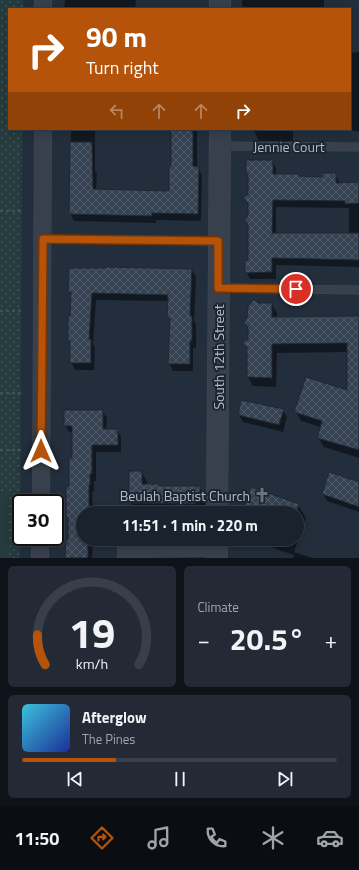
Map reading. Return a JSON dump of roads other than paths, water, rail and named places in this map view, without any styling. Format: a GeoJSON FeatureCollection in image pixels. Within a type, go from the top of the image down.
{"type":"FeatureCollection","features":[{"type":"Feature","properties":{"kind":"street"},"geometry":{"type":"LineString","coordinates":[[41,494],[43,130]]}},
{"type":"Feature","properties":{"kind":"street","name":"South 12th Street"},"geometry":{"type":"LineString","coordinates":[[217,506],[219,137]]}},
{"type":"Feature","properties":{"kind":"street"},"geometry":{"type":"LineString","coordinates":[[40,546],[40,558]]}},
{"type":"Feature","properties":{"kind":"street"},"geometry":{"type":"LineString","coordinates":[[126,558],[126,549],[217,548]]}},
{"type":"Feature","properties":{"kind":"lane","name":"Jennie Court"},"geometry":{"type":"LineString","coordinates":[[219,137],[359,147]]}},
{"type":"Feature","properties":{"kind":"lane"},"geometry":{"type":"LineString","coordinates":[[43,239],[218,241]]}},
{"type":"Feature","properties":{"kind":"lane"},"geometry":{"type":"LineString","coordinates":[[218,288],[359,290]]}},
{"type":"Feature","properties":{"kind":"place","name":"Beulah Baptist Church"},"geometry":{"type":"Point","coordinates":[262,495]}}]}
